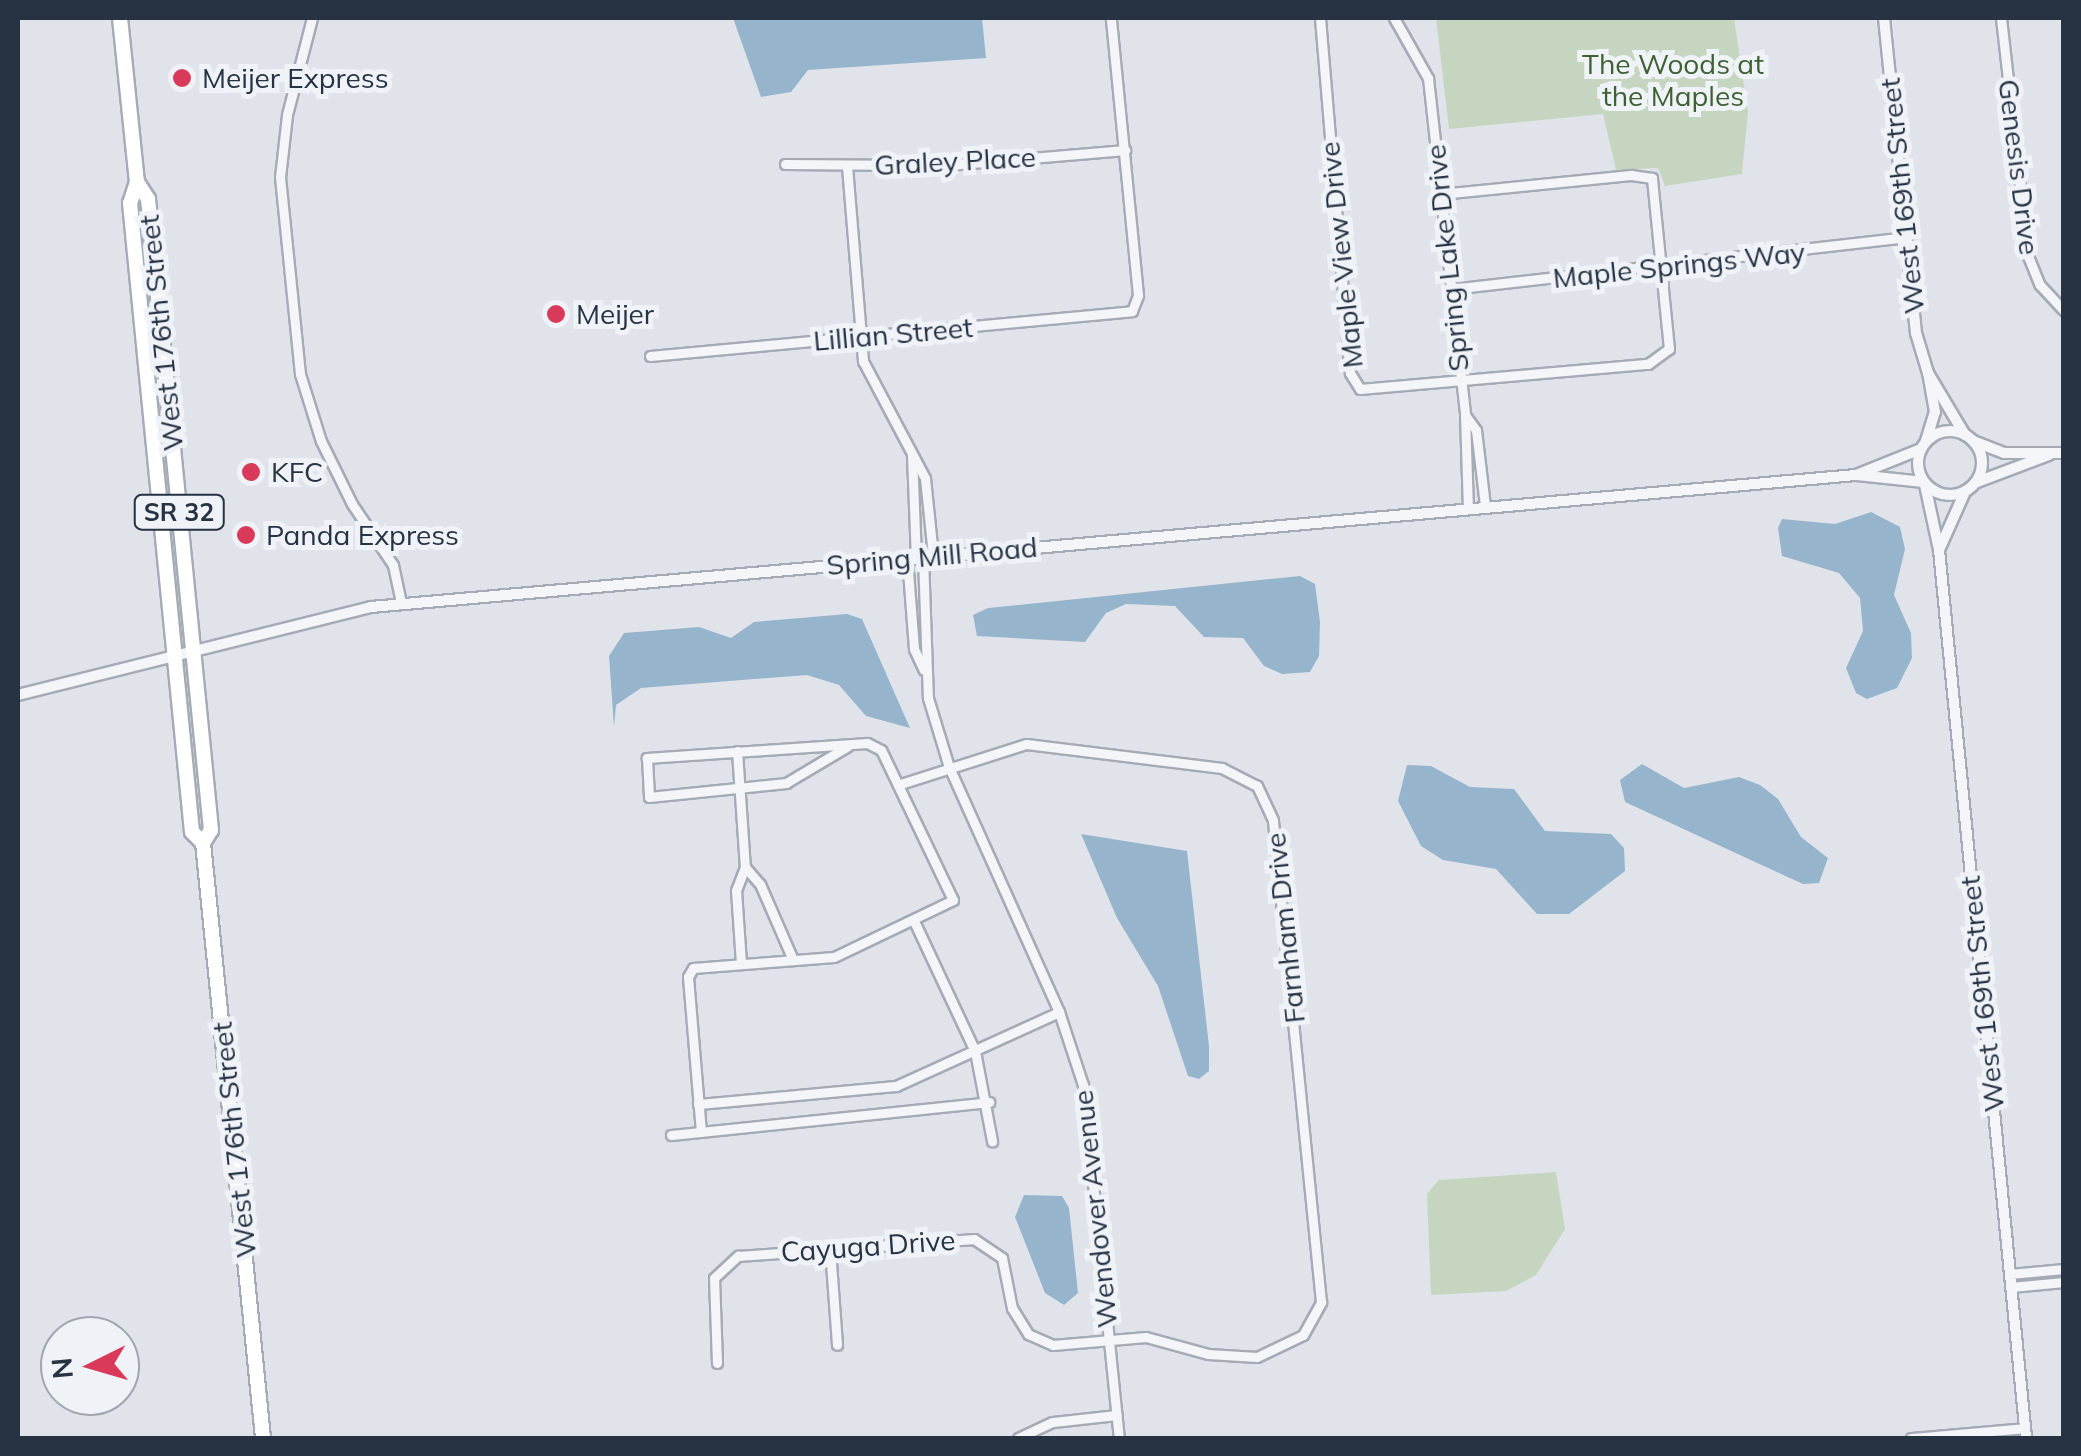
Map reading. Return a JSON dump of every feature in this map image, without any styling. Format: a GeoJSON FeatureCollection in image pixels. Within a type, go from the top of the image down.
{"type":"FeatureCollection","features":[{"type":"Feature","properties":{"kind":"main road","name":"West 176th Street"},"geometry":{"type":"LineString","coordinates":[[120,18],[137,182],[130,204],[174,656],[192,832],[202,843],[264,1438]]}},
{"type":"Feature","properties":{"kind":"main road","name":"West 176th Street"},"geometry":{"type":"LineString","coordinates":[[137,182],[148,200],[211,830],[202,843]]}},
{"type":"Feature","properties":{"kind":"street"},"geometry":{"type":"LineString","coordinates":[[312,18],[287,115],[280,177],[300,374],[326,453],[394,566],[401,604]]}},
{"type":"Feature","properties":{"kind":"street"},"geometry":{"type":"LineString","coordinates":[[1111,18],[1126,150]]}},
{"type":"Feature","properties":{"kind":"street","name":"Maple View Drive"},"geometry":{"type":"LineString","coordinates":[[1320,18],[1350,373],[1360,388],[1372,392],[1658,360],[1672,342],[1654,181],[1645,175],[1440,194]]}},
{"type":"Feature","properties":{"kind":"street","name":"Spring Lake Drive"},"geometry":{"type":"LineString","coordinates":[[1394,18],[1428,78],[1461,382],[1468,508]]}},
{"type":"Feature","properties":{"kind":"street","name":"West 169th Street"},"geometry":{"type":"LineString","coordinates":[[1884,18],[1916,332],[1935,412],[1924,445]]}},
{"type":"Feature","properties":{"kind":"street","name":"Genesis Drive"},"geometry":{"type":"LineString","coordinates":[[2001,18],[2028,256],[2061,309]]}},
{"type":"Feature","properties":{"kind":"street","name":"Graley Place"},"geometry":{"type":"LineString","coordinates":[[785,164],[822,160],[847,166],[1126,150]]}},
{"type":"Feature","properties":{"kind":"street","name":"Lillian Street"},"geometry":{"type":"LineString","coordinates":[[650,356],[1134,309],[1126,150]]}},
{"type":"Feature","properties":{"kind":"street"},"geometry":{"type":"LineString","coordinates":[[847,166],[864,361],[925,478],[914,649],[924,670]]}},
{"type":"Feature","properties":{"kind":"street","name":"Maple Springs Way"},"geometry":{"type":"LineString","coordinates":[[1451,289],[1907,237]]}},
{"type":"Feature","properties":{"kind":"street","name":"West 169th Street"},"geometry":{"type":"LineString","coordinates":[[1928,373],[1969,438]]}},
{"type":"Feature","properties":{"kind":"street"},"geometry":{"type":"LineString","coordinates":[[1464,415],[1476,430],[1485,506]]}},
{"type":"Feature","properties":{"kind":"street"},"geometry":{"type":"LineString","coordinates":[[2049,454],[1976,482],[1965,492],[1943,495],[1924,483],[1917,465],[1924,445],[1940,432],[2004,452],[2064,453]]}},
{"type":"Feature","properties":{"kind":"street"},"geometry":{"type":"LineString","coordinates":[[1969,438],[1982,456],[1976,482]]}},
{"type":"Feature","properties":{"kind":"street","name":"Spring Mill Road"},"geometry":{"type":"LineString","coordinates":[[1856,475],[1924,445]]}},
{"type":"Feature","properties":{"kind":"street"},"geometry":{"type":"LineString","coordinates":[[912,456],[920,557]]}},
{"type":"Feature","properties":{"kind":"street","name":"Spring Mill Road"},"geometry":{"type":"LineString","coordinates":[[18,695],[401,604],[1856,475],[1924,483]]}},
{"type":"Feature","properties":{"kind":"street","name":"West 169th Street"},"geometry":{"type":"LineString","coordinates":[[1924,483],[1939,550],[2026,1433]]}},
{"type":"Feature","properties":{"kind":"street","name":"West 169th Street"},"geometry":{"type":"LineString","coordinates":[[1939,550],[1948,517],[1965,492]]}},
{"type":"Feature","properties":{"kind":"street","name":"Wendover Avenue"},"geometry":{"type":"LineString","coordinates":[[920,557],[930,653],[924,670],[949,767],[1060,1012],[1095,1154],[1119,1438]]}},
{"type":"Feature","properties":{"kind":"street","name":"Farnham Drive"},"geometry":{"type":"LineString","coordinates":[[949,767],[1026,744],[1222,768],[1246,776],[1264,797],[1278,857],[1320,1269],[1321,1302],[1309,1328]]}},
{"type":"Feature","properties":{"kind":"street"},"geometry":{"type":"LineString","coordinates":[[700,1132],[688,977],[693,968],[834,957],[953,900],[881,750],[848,746],[647,758],[648,798],[786,784],[848,746]]}},
{"type":"Feature","properties":{"kind":"street"},"geometry":{"type":"LineString","coordinates":[[737,751],[745,868],[736,890],[742,964]]}},
{"type":"Feature","properties":{"kind":"street"},"geometry":{"type":"LineString","coordinates":[[900,784],[949,767]]}},
{"type":"Feature","properties":{"kind":"street"},"geometry":{"type":"LineString","coordinates":[[745,868],[760,884],[792,960]]}},
{"type":"Feature","properties":{"kind":"street"},"geometry":{"type":"LineString","coordinates":[[914,921],[975,1052],[989,1102],[992,1141]]}},
{"type":"Feature","properties":{"kind":"street"},"geometry":{"type":"LineString","coordinates":[[698,1104],[896,1086],[1060,1012]]}},
{"type":"Feature","properties":{"kind":"street"},"geometry":{"type":"LineString","coordinates":[[672,1135],[989,1102]]}},
{"type":"Feature","properties":{"kind":"street","name":"Cayuga Drive"},"geometry":{"type":"LineString","coordinates":[[717,1363],[711,1298],[723,1268],[738,1256],[974,1238],[1002,1258],[1012,1308],[1028,1334],[1053,1344],[1146,1338],[1208,1354],[1256,1356],[1290,1345],[1309,1328]]}},
{"type":"Feature","properties":{"kind":"street"},"geometry":{"type":"LineString","coordinates":[[830,1249],[837,1345]]}},
{"type":"Feature","properties":{"kind":"street"},"geometry":{"type":"LineString","coordinates":[[2010,1274],[2064,1269]]}},
{"type":"Feature","properties":{"kind":"street"},"geometry":{"type":"LineString","coordinates":[[2011,1288],[2064,1282]]}},
{"type":"Feature","properties":{"kind":"street"},"geometry":{"type":"LineString","coordinates":[[1018,1438],[1052,1422],[1117,1416]]}},
{"type":"Feature","properties":{"kind":"street"},"geometry":{"type":"LineString","coordinates":[[1911,1438],[2026,1433]]}},
{"type":"Feature","properties":{"kind":"green space","name":"The Woods at the Maples"},"geometry":{"type":"Polygon","coordinates":[[[1436,18],[1734,18],[1748,112],[1742,174],[1665,186],[1658,168],[1616,170],[1603,114],[1449,129],[1436,18]]]}},
{"type":"Feature","properties":{"kind":"green space"},"geometry":{"type":"Polygon","coordinates":[[[1556,1172],[1565,1229],[1536,1275],[1506,1291],[1431,1295],[1427,1194],[1439,1180],[1556,1172]]]}},
{"type":"Feature","properties":{"kind":"water"},"geometry":{"type":"Polygon","coordinates":[[[733,18],[982,18],[986,58],[808,70],[791,92],[761,97],[733,18]]]}},
{"type":"Feature","properties":{"kind":"water"},"geometry":{"type":"Polygon","coordinates":[[[1871,512],[1900,527],[1905,549],[1894,595],[1911,633],[1912,658],[1897,688],[1867,699],[1856,693],[1846,668],[1863,631],[1860,598],[1839,573],[1782,556],[1778,528],[1782,519],[1835,524],[1871,512]]]}},
{"type":"Feature","properties":{"kind":"water"},"geometry":{"type":"Polygon","coordinates":[[[1300,576],[1315,584],[1320,622],[1319,656],[1310,672],[1282,674],[1264,666],[1243,638],[1204,637],[1175,606],[1126,604],[1106,613],[1085,642],[977,636],[973,615],[988,608],[1300,576]]]}},
{"type":"Feature","properties":{"kind":"water"},"geometry":{"type":"Polygon","coordinates":[[[847,614],[862,619],[910,728],[866,716],[839,685],[807,675],[641,688],[616,705],[614,727],[609,656],[624,633],[699,627],[731,638],[754,622],[847,614]]]}},
{"type":"Feature","properties":{"kind":"water"},"geometry":{"type":"Polygon","coordinates":[[[1642,764],[1684,788],[1739,777],[1760,785],[1778,799],[1801,837],[1828,858],[1819,883],[1803,884],[1625,802],[1620,780],[1642,764]]]}},
{"type":"Feature","properties":{"kind":"water"},"geometry":{"type":"Polygon","coordinates":[[[1407,765],[1431,766],[1470,787],[1514,789],[1545,831],[1611,834],[1624,848],[1625,871],[1569,914],[1537,914],[1496,869],[1443,860],[1421,846],[1398,801],[1407,765]]]}},
{"type":"Feature","properties":{"kind":"water"},"geometry":{"type":"Polygon","coordinates":[[[1081,834],[1187,851],[1209,1046],[1209,1071],[1199,1079],[1188,1076],[1158,986],[1117,918],[1081,834]]]}},
{"type":"Feature","properties":{"kind":"water"},"geometry":{"type":"Polygon","coordinates":[[[1024,1195],[1062,1196],[1069,1208],[1078,1293],[1064,1305],[1045,1293],[1015,1217],[1024,1195]]]}},
{"type":"Feature","properties":{"kind":"place","name":"Meijer Express"},"geometry":{"type":"Point","coordinates":[182,78]}},
{"type":"Feature","properties":{"kind":"place","name":"Meijer"},"geometry":{"type":"Point","coordinates":[556,314]}},
{"type":"Feature","properties":{"kind":"place","name":"KFC"},"geometry":{"type":"Point","coordinates":[251,472]}},
{"type":"Feature","properties":{"kind":"place","name":"Panda Express"},"geometry":{"type":"Point","coordinates":[246,535]}}]}
